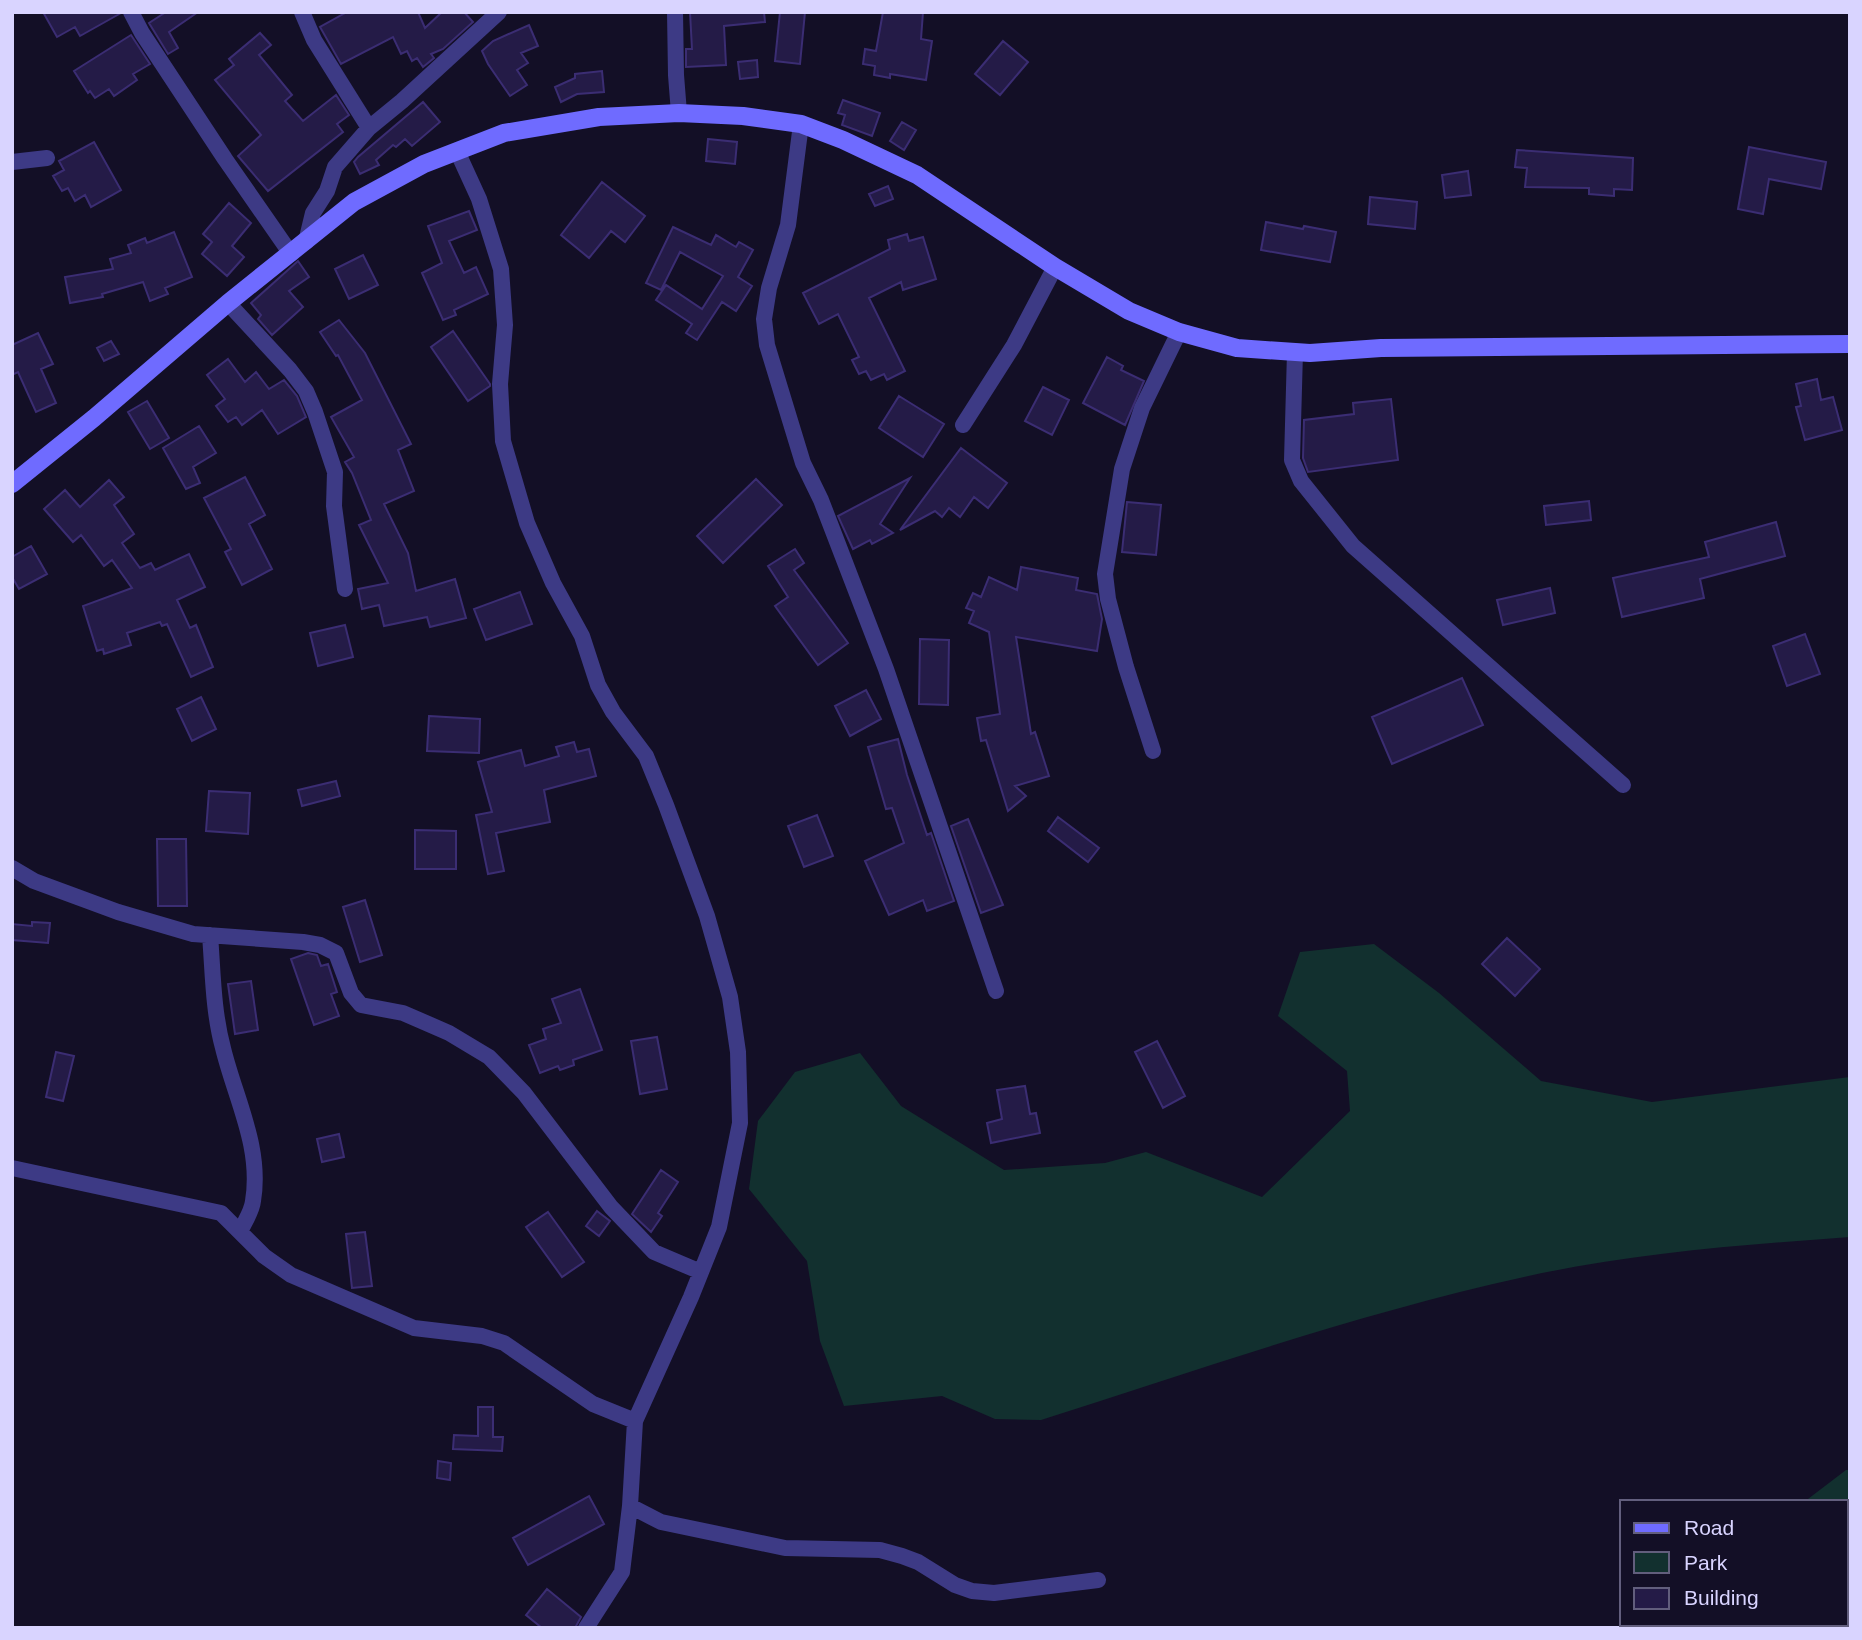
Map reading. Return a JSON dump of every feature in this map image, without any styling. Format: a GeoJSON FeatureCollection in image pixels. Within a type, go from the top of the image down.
{"type":"FeatureCollection","features":[{"type":"Feature","properties":{"kind":"main road"},"geometry":{"type":"LineString","coordinates":[[12,484],[228,303],[354,202],[424,164],[504,133],[598,117],[679,113],[743,116],[800,124],[843,140],[916,175],[1055,267],[1129,311],[1179,332],[1237,348],[1294,352],[1395,348],[1850,344]]}},
{"type":"Feature","properties":{"kind":"street"},"geometry":{"type":"LineString","coordinates":[[131,12],[225,159],[291,254]]}},
{"type":"Feature","properties":{"kind":"street"},"geometry":{"type":"LineString","coordinates":[[302,12],[314,40],[369,128]]}},
{"type":"Feature","properties":{"kind":"street"},"geometry":{"type":"LineString","coordinates":[[306,242],[313,213],[327,191],[335,167],[369,128],[499,12]]}},
{"type":"Feature","properties":{"kind":"street"},"geometry":{"type":"LineString","coordinates":[[675,12],[679,113]]}},
{"type":"Feature","properties":{"kind":"street"},"geometry":{"type":"LineString","coordinates":[[800,124],[788,225],[769,288],[764,319],[767,345],[803,463],[821,500],[886,669],[996,991]]}},
{"type":"Feature","properties":{"kind":"street"},"geometry":{"type":"LineString","coordinates":[[457,151],[479,199],[501,269],[505,325],[500,384],[503,441],[527,523],[582,636],[598,685],[613,712],[646,756],[707,916],[730,997],[738,1052],[740,1123],[719,1227],[635,1421],[630,1506],[622,1572],[586,1628]]}},
{"type":"Feature","properties":{"kind":"street"},"geometry":{"type":"LineString","coordinates":[[12,162],[47,158]]}},
{"type":"Feature","properties":{"kind":"street"},"geometry":{"type":"LineString","coordinates":[[963,425],[1014,345],[1055,267]]}},
{"type":"Feature","properties":{"kind":"street"},"geometry":{"type":"LineString","coordinates":[[228,303],[290,370],[306,391],[315,412],[335,471],[334,506],[345,589]]}},
{"type":"Feature","properties":{"kind":"street"},"geometry":{"type":"LineString","coordinates":[[1153,751],[1126,667],[1108,599],[1105,574],[1122,469],[1142,408],[1179,332]]}},
{"type":"Feature","properties":{"kind":"street"},"geometry":{"type":"LineString","coordinates":[[1294,352],[1292,460],[1301,481],[1353,546],[1623,785]]}},
{"type":"Feature","properties":{"kind":"street"},"geometry":{"type":"LineString","coordinates":[[12,868],[34,881],[118,912],[194,934],[320,945],[336,953],[351,993],[361,1005],[403,1013],[449,1033],[489,1057],[524,1093],[611,1207],[654,1252],[701,1272]]}},
{"type":"Feature","properties":{"kind":"street"},"geometry":{"type":"LineString","coordinates":[[210,935],[218,1025],[251,1138],[255,1170],[253,1202],[240,1230]]}},
{"type":"Feature","properties":{"kind":"street"},"geometry":{"type":"LineString","coordinates":[[12,1168],[221,1213],[264,1256],[291,1275],[414,1328],[482,1336],[504,1343],[593,1404],[635,1421]]}},
{"type":"Feature","properties":{"kind":"street"},"geometry":{"type":"LineString","coordinates":[[630,1506],[661,1522],[785,1548],[880,1550],[918,1562],[955,1585],[972,1591],[995,1593],[1098,1580]]}},
{"type":"Feature","properties":{"kind":"green space"},"geometry":{"type":"Polygon","coordinates":[[[1374,944],[1439,993],[1541,1081],[1652,1102],[1850,1077],[1850,1237],[1645,1256],[1524,1277],[1341,1325],[1041,1420],[995,1419],[942,1396],[844,1406],[820,1341],[807,1261],[749,1189],[758,1121],[795,1072],[860,1053],[901,1106],[1004,1170],[1105,1163],[1146,1152],[1262,1197],[1350,1111],[1347,1071],[1278,1016],[1300,952],[1374,944]]]}},
{"type":"Feature","properties":{"kind":"green space"},"geometry":{"type":"Polygon","coordinates":[[[1846,1470],[1850,1470],[1850,1628],[1718,1628],[1848,1626],[1848,1500],[1807,1500],[1846,1470]]]}},
{"type":"Feature","properties":{"kind":"building"},"geometry":{"type":"Polygon","coordinates":[[[43,12],[121,13],[80,36],[75,27],[57,37],[43,12]]]}},
{"type":"Feature","properties":{"kind":"building"},"geometry":{"type":"Polygon","coordinates":[[[166,12],[198,12],[169,32],[178,48],[168,54],[149,23],[166,12]]]}},
{"type":"Feature","properties":{"kind":"building"},"geometry":{"type":"Polygon","coordinates":[[[347,12],[418,12],[425,28],[442,12],[464,12],[473,22],[443,49],[431,54],[434,58],[423,67],[417,58],[412,61],[407,51],[401,54],[393,37],[341,64],[320,27],[347,12]]]}},
{"type":"Feature","properties":{"kind":"building"},"geometry":{"type":"Polygon","coordinates":[[[690,12],[764,12],[765,22],[724,26],[726,65],[686,67],[686,49],[692,49],[690,12]]]}},
{"type":"Feature","properties":{"kind":"building"},"geometry":{"type":"Polygon","coordinates":[[[780,12],[805,12],[800,64],[775,61],[780,12]]]}},
{"type":"Feature","properties":{"kind":"building"},"geometry":{"type":"Polygon","coordinates":[[[883,12],[923,12],[921,39],[932,41],[926,80],[890,74],[890,78],[874,75],[875,66],[863,64],[865,49],[876,51],[883,12]]]}},
{"type":"Feature","properties":{"kind":"building"},"geometry":{"type":"Polygon","coordinates":[[[529,25],[538,46],[521,53],[528,63],[517,70],[527,85],[510,96],[482,51],[493,41],[529,25]]]}},
{"type":"Feature","properties":{"kind":"building"},"geometry":{"type":"Polygon","coordinates":[[[260,33],[271,45],[259,55],[292,95],[285,101],[303,121],[336,95],[349,115],[337,124],[343,132],[268,191],[238,156],[261,135],[215,80],[234,65],[229,59],[260,33]]]}},
{"type":"Feature","properties":{"kind":"building"},"geometry":{"type":"Polygon","coordinates":[[[131,35],[150,64],[133,74],[137,80],[114,96],[109,89],[95,98],[90,91],[88,93],[74,71],[131,35]]]}},
{"type":"Feature","properties":{"kind":"building"},"geometry":{"type":"Polygon","coordinates":[[[1003,41],[1028,62],[1000,95],[975,74],[1003,41]]]}},
{"type":"Feature","properties":{"kind":"building"},"geometry":{"type":"Polygon","coordinates":[[[757,60],[758,77],[740,79],[738,62],[757,60]]]}},
{"type":"Feature","properties":{"kind":"building"},"geometry":{"type":"Polygon","coordinates":[[[602,71],[604,92],[577,94],[561,102],[555,87],[575,78],[575,74],[602,71]]]}},
{"type":"Feature","properties":{"kind":"building"},"geometry":{"type":"Polygon","coordinates":[[[843,100],[880,113],[872,136],[842,125],[845,115],[838,113],[843,100]]]}},
{"type":"Feature","properties":{"kind":"building"},"geometry":{"type":"Polygon","coordinates":[[[423,102],[440,122],[412,146],[405,139],[396,147],[393,145],[376,160],[379,165],[360,174],[354,162],[358,157],[423,102]]]}},
{"type":"Feature","properties":{"kind":"building"},"geometry":{"type":"Polygon","coordinates":[[[902,122],[916,130],[904,150],[890,141],[902,122]]]}},
{"type":"Feature","properties":{"kind":"building"},"geometry":{"type":"Polygon","coordinates":[[[708,139],[737,142],[735,164],[706,161],[708,139]]]}},
{"type":"Feature","properties":{"kind":"building"},"geometry":{"type":"Polygon","coordinates":[[[94,142],[121,190],[91,207],[85,195],[75,201],[68,188],[62,191],[53,176],[64,170],[59,161],[94,142]]]}},
{"type":"Feature","properties":{"kind":"building"},"geometry":{"type":"Polygon","coordinates":[[[1749,147],[1826,162],[1821,189],[1769,179],[1763,214],[1738,209],[1749,147]]]}},
{"type":"Feature","properties":{"kind":"building"},"geometry":{"type":"Polygon","coordinates":[[[1517,150],[1633,158],[1632,190],[1614,189],[1614,196],[1589,194],[1589,188],[1525,187],[1527,168],[1515,167],[1517,150]]]}},
{"type":"Feature","properties":{"kind":"building"},"geometry":{"type":"Polygon","coordinates":[[[1468,171],[1471,195],[1445,198],[1442,175],[1468,171]]]}},
{"type":"Feature","properties":{"kind":"building"},"geometry":{"type":"Polygon","coordinates":[[[602,182],[645,216],[625,242],[611,231],[589,258],[561,235],[602,182]]]}},
{"type":"Feature","properties":{"kind":"building"},"geometry":{"type":"Polygon","coordinates":[[[888,186],[893,199],[875,206],[869,194],[888,186]]]}},
{"type":"Feature","properties":{"kind":"building"},"geometry":{"type":"Polygon","coordinates":[[[1370,197],[1417,202],[1415,229],[1368,224],[1370,197]]]}},
{"type":"Feature","properties":{"kind":"building"},"geometry":{"type":"Polygon","coordinates":[[[229,203],[251,223],[232,246],[244,257],[227,276],[202,254],[212,242],[203,234],[229,203]]]}},
{"type":"Feature","properties":{"kind":"building"},"geometry":{"type":"Polygon","coordinates":[[[469,211],[477,230],[449,241],[464,273],[476,267],[488,294],[454,310],[456,315],[443,320],[422,273],[442,263],[428,226],[469,211]]]}},
{"type":"Feature","properties":{"kind":"building"},"geometry":{"type":"Polygon","coordinates":[[[1266,222],[1336,232],[1330,262],[1261,250],[1266,222]]]}},
{"type":"Feature","properties":{"kind":"building"},"geometry":{"type":"Polygon","coordinates":[[[673,227],[711,245],[716,235],[736,247],[739,242],[753,250],[738,277],[752,286],[736,311],[722,302],[697,340],[686,333],[692,324],[656,300],[666,285],[702,309],[723,276],[680,252],[661,290],[646,283],[673,227]]]}},
{"type":"Feature","properties":{"kind":"building"},"geometry":{"type":"Polygon","coordinates":[[[174,232],[192,277],[165,288],[168,294],[150,301],[143,282],[102,294],[103,297],[70,303],[65,277],[113,269],[110,259],[131,253],[128,245],[145,238],[147,243],[174,232]]]}},
{"type":"Feature","properties":{"kind":"building"},"geometry":{"type":"Polygon","coordinates":[[[907,234],[909,241],[923,237],[936,279],[903,290],[901,282],[869,298],[905,371],[887,380],[884,374],[871,380],[866,371],[859,374],[852,360],[859,357],[838,314],[819,324],[803,293],[890,249],[888,240],[907,234]]]}},
{"type":"Feature","properties":{"kind":"building"},"geometry":{"type":"Polygon","coordinates":[[[363,255],[378,285],[349,299],[335,269],[363,255]]]}},
{"type":"Feature","properties":{"kind":"building"},"geometry":{"type":"Polygon","coordinates":[[[298,261],[309,277],[289,291],[303,307],[272,335],[258,319],[261,315],[251,303],[298,261]]]}},
{"type":"Feature","properties":{"kind":"building"},"geometry":{"type":"Polygon","coordinates":[[[339,320],[365,353],[411,444],[398,450],[414,491],[384,504],[408,553],[416,591],[455,579],[466,618],[430,627],[427,617],[384,626],[379,605],[362,609],[358,589],[388,583],[359,525],[371,520],[345,462],[354,457],[331,417],[362,400],[338,355],[336,356],[320,332],[339,320]]]}},
{"type":"Feature","properties":{"kind":"building"},"geometry":{"type":"Polygon","coordinates":[[[453,331],[490,384],[468,401],[431,347],[453,331]]]}},
{"type":"Feature","properties":{"kind":"building"},"geometry":{"type":"Polygon","coordinates":[[[38,333],[53,364],[41,369],[56,403],[36,412],[18,372],[12,375],[12,345],[38,333]]]}},
{"type":"Feature","properties":{"kind":"building"},"geometry":{"type":"Polygon","coordinates":[[[111,341],[119,354],[104,361],[97,348],[111,341]]]}},
{"type":"Feature","properties":{"kind":"building"},"geometry":{"type":"Polygon","coordinates":[[[1107,357],[1123,366],[1121,370],[1144,381],[1125,425],[1083,403],[1107,357]]]}},
{"type":"Feature","properties":{"kind":"building"},"geometry":{"type":"Polygon","coordinates":[[[228,359],[245,382],[256,372],[269,389],[284,380],[297,396],[306,417],[278,434],[262,410],[242,425],[236,417],[228,422],[216,406],[225,399],[207,375],[228,359]]]}},
{"type":"Feature","properties":{"kind":"building"},"geometry":{"type":"Polygon","coordinates":[[[1817,379],[1821,400],[1833,397],[1842,430],[1805,440],[1796,407],[1801,406],[1796,384],[1817,379]]]}},
{"type":"Feature","properties":{"kind":"building"},"geometry":{"type":"Polygon","coordinates":[[[1043,387],[1069,400],[1052,435],[1025,421],[1043,387]]]}},
{"type":"Feature","properties":{"kind":"building"},"geometry":{"type":"Polygon","coordinates":[[[899,396],[944,424],[923,457],[879,428],[899,396]]]}},
{"type":"Feature","properties":{"kind":"building"},"geometry":{"type":"Polygon","coordinates":[[[1391,399],[1398,460],[1308,472],[1303,458],[1304,420],[1354,414],[1353,403],[1391,399]]]}},
{"type":"Feature","properties":{"kind":"building"},"geometry":{"type":"Polygon","coordinates":[[[147,401],[169,438],[150,449],[128,412],[147,401]]]}},
{"type":"Feature","properties":{"kind":"building"},"geometry":{"type":"Polygon","coordinates":[[[199,426],[216,453],[193,467],[200,483],[186,489],[163,448],[199,426]]]}},
{"type":"Feature","properties":{"kind":"building"},"geometry":{"type":"Polygon","coordinates":[[[961,448],[1007,483],[988,508],[974,497],[960,517],[949,508],[942,517],[935,511],[900,530],[961,448]]]}},
{"type":"Feature","properties":{"kind":"building"},"geometry":{"type":"Polygon","coordinates":[[[245,477],[265,515],[249,524],[272,569],[242,585],[225,552],[231,549],[204,498],[245,477]]]}},
{"type":"Feature","properties":{"kind":"building"},"geometry":{"type":"Polygon","coordinates":[[[910,478],[880,524],[893,533],[872,544],[870,540],[853,549],[838,516],[910,478]]]}},
{"type":"Feature","properties":{"kind":"building"},"geometry":{"type":"Polygon","coordinates":[[[756,479],[782,505],[723,563],[697,536],[756,479]]]}},
{"type":"Feature","properties":{"kind":"building"},"geometry":{"type":"Polygon","coordinates":[[[109,480],[124,497],[114,505],[134,534],[122,543],[140,568],[151,563],[155,570],[189,554],[205,587],[177,600],[190,628],[196,625],[213,667],[191,677],[167,624],[162,626],[160,622],[127,633],[131,645],[104,654],[103,649],[97,651],[83,606],[132,588],[112,560],[104,566],[81,535],[73,542],[44,509],[65,490],[80,507],[109,480]]]}},
{"type":"Feature","properties":{"kind":"building"},"geometry":{"type":"Polygon","coordinates":[[[1589,501],[1591,520],[1546,525],[1544,506],[1589,501]]]}},
{"type":"Feature","properties":{"kind":"building"},"geometry":{"type":"Polygon","coordinates":[[[1127,502],[1161,505],[1156,555],[1122,552],[1127,502]]]}},
{"type":"Feature","properties":{"kind":"building"},"geometry":{"type":"Polygon","coordinates":[[[1776,522],[1785,556],[1700,579],[1704,598],[1622,617],[1613,578],[1709,557],[1705,542],[1776,522]]]}},
{"type":"Feature","properties":{"kind":"building"},"geometry":{"type":"Polygon","coordinates":[[[31,546],[47,574],[19,589],[12,577],[12,557],[31,546]]]}},
{"type":"Feature","properties":{"kind":"building"},"geometry":{"type":"Polygon","coordinates":[[[795,549],[804,563],[794,570],[848,643],[818,665],[775,606],[788,597],[768,566],[795,549]]]}},
{"type":"Feature","properties":{"kind":"building"},"geometry":{"type":"Polygon","coordinates":[[[1021,567],[1078,578],[1076,590],[1097,594],[1102,619],[1097,651],[1016,637],[1031,734],[1035,732],[1049,776],[1015,786],[1026,796],[1008,811],[986,740],[981,741],[977,718],[1000,714],[989,632],[969,623],[974,611],[966,608],[973,593],[981,597],[989,577],[1017,590],[1021,567]]]}},
{"type":"Feature","properties":{"kind":"building"},"geometry":{"type":"Polygon","coordinates":[[[1550,588],[1555,613],[1503,625],[1497,600],[1550,588]]]}},
{"type":"Feature","properties":{"kind":"building"},"geometry":{"type":"Polygon","coordinates":[[[520,592],[532,624],[486,640],[474,609],[520,592]]]}},
{"type":"Feature","properties":{"kind":"building"},"geometry":{"type":"Polygon","coordinates":[[[345,625],[353,657],[318,666],[310,633],[345,625]]]}},
{"type":"Feature","properties":{"kind":"building"},"geometry":{"type":"Polygon","coordinates":[[[1805,634],[1820,674],[1787,686],[1773,646],[1805,634]]]}},
{"type":"Feature","properties":{"kind":"building"},"geometry":{"type":"Polygon","coordinates":[[[920,639],[949,640],[948,705],[919,704],[920,639]]]}},
{"type":"Feature","properties":{"kind":"building"},"geometry":{"type":"Polygon","coordinates":[[[1462,678],[1483,725],[1392,764],[1372,717],[1462,678]]]}},
{"type":"Feature","properties":{"kind":"building"},"geometry":{"type":"Polygon","coordinates":[[[866,690],[881,719],[850,736],[835,706],[866,690]]]}},
{"type":"Feature","properties":{"kind":"building"},"geometry":{"type":"Polygon","coordinates":[[[201,697],[216,729],[192,741],[177,709],[201,697]]]}},
{"type":"Feature","properties":{"kind":"building"},"geometry":{"type":"Polygon","coordinates":[[[429,716],[480,719],[479,753],[427,751],[429,716]]]}},
{"type":"Feature","properties":{"kind":"building"},"geometry":{"type":"Polygon","coordinates":[[[898,739],[927,835],[931,833],[954,901],[927,911],[923,900],[889,915],[865,861],[904,843],[892,808],[886,809],[868,747],[898,739]]]}},
{"type":"Feature","properties":{"kind":"building"},"geometry":{"type":"Polygon","coordinates":[[[574,742],[577,752],[589,749],[596,776],[544,790],[550,822],[496,833],[504,871],[488,874],[476,815],[492,812],[478,762],[521,750],[525,766],[559,756],[556,747],[574,742]]]}},
{"type":"Feature","properties":{"kind":"building"},"geometry":{"type":"Polygon","coordinates":[[[336,781],[340,796],[302,806],[298,790],[336,781]]]}},
{"type":"Feature","properties":{"kind":"building"},"geometry":{"type":"Polygon","coordinates":[[[209,791],[250,793],[248,834],[206,831],[209,791]]]}},
{"type":"Feature","properties":{"kind":"building"},"geometry":{"type":"Polygon","coordinates":[[[817,815],[833,856],[804,867],[788,826],[817,815]]]}},
{"type":"Feature","properties":{"kind":"building"},"geometry":{"type":"Polygon","coordinates":[[[1058,817],[1099,848],[1088,862],[1048,831],[1058,817]]]}},
{"type":"Feature","properties":{"kind":"building"},"geometry":{"type":"Polygon","coordinates":[[[968,819],[1003,905],[981,913],[951,826],[968,819]]]}},
{"type":"Feature","properties":{"kind":"building"},"geometry":{"type":"Polygon","coordinates":[[[415,830],[456,831],[456,869],[415,869],[415,830]]]}},
{"type":"Feature","properties":{"kind":"building"},"geometry":{"type":"Polygon","coordinates":[[[157,839],[186,839],[187,906],[158,906],[157,839]]]}},
{"type":"Feature","properties":{"kind":"building"},"geometry":{"type":"Polygon","coordinates":[[[365,900],[382,955],[360,962],[343,907],[365,900]]]}},
{"type":"Feature","properties":{"kind":"building"},"geometry":{"type":"Polygon","coordinates":[[[32,922],[50,923],[48,943],[12,940],[12,924],[32,926],[32,922]]]}},
{"type":"Feature","properties":{"kind":"building"},"geometry":{"type":"Polygon","coordinates":[[[1507,938],[1540,969],[1515,996],[1482,964],[1507,938]]]}},
{"type":"Feature","properties":{"kind":"building"},"geometry":{"type":"Polygon","coordinates":[[[308,953],[317,955],[321,966],[328,964],[337,992],[331,994],[339,1016],[314,1025],[291,959],[308,953]]]}},
{"type":"Feature","properties":{"kind":"building"},"geometry":{"type":"Polygon","coordinates":[[[251,981],[258,1030],[235,1034],[228,984],[251,981]]]}},
{"type":"Feature","properties":{"kind":"building"},"geometry":{"type":"Polygon","coordinates":[[[580,989],[602,1050],[573,1060],[574,1065],[560,1070],[558,1066],[540,1073],[529,1045],[546,1039],[543,1029],[561,1023],[552,999],[580,989]]]}},
{"type":"Feature","properties":{"kind":"building"},"geometry":{"type":"Polygon","coordinates":[[[657,1037],[667,1089],[640,1094],[631,1041],[657,1037]]]}},
{"type":"Feature","properties":{"kind":"building"},"geometry":{"type":"Polygon","coordinates":[[[1157,1041],[1185,1096],[1163,1108],[1135,1052],[1157,1041]]]}},
{"type":"Feature","properties":{"kind":"building"},"geometry":{"type":"Polygon","coordinates":[[[56,1052],[74,1056],[63,1101],[46,1097],[56,1052]]]}},
{"type":"Feature","properties":{"kind":"building"},"geometry":{"type":"Polygon","coordinates":[[[1025,1086],[1030,1114],[1036,1113],[1040,1133],[991,1143],[987,1123],[1002,1119],[997,1090],[1025,1086]]]}},
{"type":"Feature","properties":{"kind":"building"},"geometry":{"type":"Polygon","coordinates":[[[339,1134],[344,1157],[322,1162],[317,1139],[339,1134]]]}},
{"type":"Feature","properties":{"kind":"building"},"geometry":{"type":"Polygon","coordinates":[[[661,1170],[678,1182],[658,1213],[662,1216],[651,1232],[632,1214],[661,1170]]]}},
{"type":"Feature","properties":{"kind":"building"},"geometry":{"type":"Polygon","coordinates":[[[597,1211],[610,1221],[599,1236],[586,1226],[597,1211]]]}},
{"type":"Feature","properties":{"kind":"building"},"geometry":{"type":"Polygon","coordinates":[[[548,1212],[584,1262],[562,1277],[526,1227],[548,1212]]]}},
{"type":"Feature","properties":{"kind":"building"},"geometry":{"type":"Polygon","coordinates":[[[365,1232],[372,1286],[352,1288],[346,1234],[365,1232]]]}},
{"type":"Feature","properties":{"kind":"building"},"geometry":{"type":"Polygon","coordinates":[[[478,1407],[493,1407],[493,1437],[503,1437],[502,1451],[453,1449],[454,1435],[478,1436],[478,1407]]]}},
{"type":"Feature","properties":{"kind":"building"},"geometry":{"type":"Polygon","coordinates":[[[438,1461],[451,1463],[450,1480],[437,1478],[438,1461]]]}},
{"type":"Feature","properties":{"kind":"building"},"geometry":{"type":"Polygon","coordinates":[[[589,1496],[604,1524],[528,1565],[513,1538],[589,1496]]]}},
{"type":"Feature","properties":{"kind":"building"},"geometry":{"type":"Polygon","coordinates":[[[547,1589],[581,1617],[575,1628],[542,1628],[526,1615],[547,1589]]]}}]}
